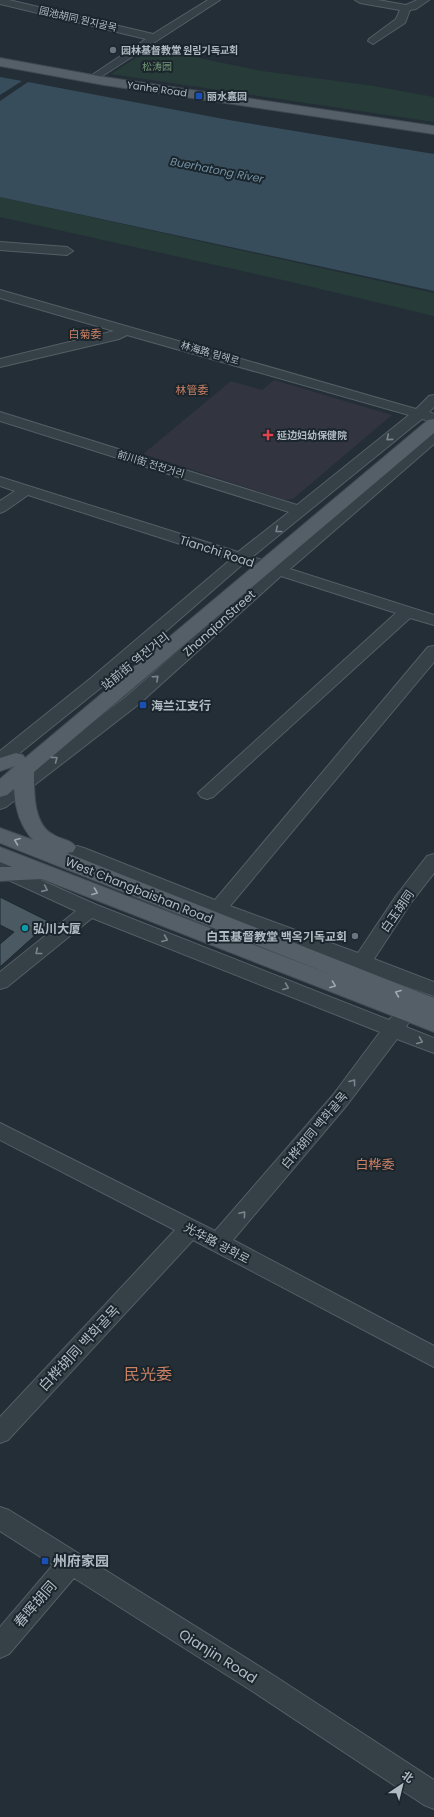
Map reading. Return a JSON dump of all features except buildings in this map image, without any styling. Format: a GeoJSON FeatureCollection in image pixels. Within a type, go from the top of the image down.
{"type":"FeatureCollection","features":[{"type":"Feature","properties":{"kind":"main road","name":"Yanhe Road"},"geometry":{"type":"LineString","coordinates":[[0,59],[95,78],[434,126]]}},
{"type":"Feature","properties":{"kind":"main road","name":"Yanhe Road"},"geometry":{"type":"LineString","coordinates":[[0,62],[434,130]]}},
{"type":"Feature","properties":{"kind":"main road","name":"ZhanqianStreet"},"geometry":{"type":"LineString","coordinates":[[0,772],[13,767],[260,565],[430,418]]}},
{"type":"Feature","properties":{"kind":"main road","name":"ZhanqianStreet"},"geometry":{"type":"LineString","coordinates":[[0,790],[13,767]]}},
{"type":"Feature","properties":{"kind":"main road"},"geometry":{"type":"LineString","coordinates":[[13,767],[33,826],[42,838],[77,852],[99,873]]}},
{"type":"Feature","properties":{"kind":"main road","name":"West Changbaishan Road"},"geometry":{"type":"LineString","coordinates":[[0,835],[434,1007]]}},
{"type":"Feature","properties":{"kind":"main road","name":"West Changbaishan Road"},"geometry":{"type":"LineString","coordinates":[[4,865],[46,872],[399,1021],[434,1024]]}},
{"type":"Feature","properties":{"kind":"street"},"geometry":{"type":"LineString","coordinates":[[95,78],[214,0]]}},
{"type":"Feature","properties":{"kind":"street"},"geometry":{"type":"LineString","coordinates":[[360,0],[406,8],[412,7],[424,0]]}},
{"type":"Feature","properties":{"kind":"street","name":"园池胡同 원지골목"},"geometry":{"type":"LineString","coordinates":[[0,1],[155,38]]}},
{"type":"Feature","properties":{"kind":"street"},"geometry":{"type":"LineString","coordinates":[[373,41],[401,21],[406,8]]}},
{"type":"Feature","properties":{"kind":"street"},"geometry":{"type":"LineString","coordinates":[[0,246],[67,251]]}},
{"type":"Feature","properties":{"kind":"street","name":"林海路 림해로"},"geometry":{"type":"LineString","coordinates":[[0,294],[430,418]]}},
{"type":"Feature","properties":{"kind":"street"},"geometry":{"type":"LineString","coordinates":[[0,363],[114,336],[126,330]]}},
{"type":"Feature","properties":{"kind":"street","name":"ZhanqianStreet"},"geometry":{"type":"LineString","coordinates":[[260,565],[301,511],[430,418],[434,399]]}},
{"type":"Feature","properties":{"kind":"street","name":"前川街 전천거리"},"geometry":{"type":"LineString","coordinates":[[0,416],[301,511]]}},
{"type":"Feature","properties":{"kind":"street","name":"ZhanqianStreet"},"geometry":{"type":"LineString","coordinates":[[0,803],[13,767],[97,682],[260,565],[434,437]]}},
{"type":"Feature","properties":{"kind":"street","name":"Tianchi Road"},"geometry":{"type":"LineString","coordinates":[[0,481],[434,620]]}},
{"type":"Feature","properties":{"kind":"street"},"geometry":{"type":"LineString","coordinates":[[0,508],[25,490]]}},
{"type":"Feature","properties":{"kind":"street"},"geometry":{"type":"LineString","coordinates":[[207,793],[407,612]]}},
{"type":"Feature","properties":{"kind":"street"},"geometry":{"type":"LineString","coordinates":[[218,908],[434,651]]}},
{"type":"Feature","properties":{"kind":"street"},"geometry":{"type":"LineString","coordinates":[[77,852],[218,908],[434,989]]}},
{"type":"Feature","properties":{"kind":"street","name":"白玉胡同"},"geometry":{"type":"LineString","coordinates":[[362,963],[403,900],[434,860]]}},
{"type":"Feature","properties":{"kind":"street"},"geometry":{"type":"LineString","coordinates":[[4,865],[90,910],[399,1021],[434,1046]]}},
{"type":"Feature","properties":{"kind":"street"},"geometry":{"type":"LineString","coordinates":[[0,982],[90,910]]}},
{"type":"Feature","properties":{"kind":"street","name":"白桦胡同 백화골목"},"geometry":{"type":"LineString","coordinates":[[218,1244],[340,1100],[399,1021]]}},
{"type":"Feature","properties":{"kind":"street","name":"光华路 광화로"},"geometry":{"type":"LineString","coordinates":[[0,1131],[190,1228],[434,1357]]}},
{"type":"Feature","properties":{"kind":"street","name":"白桦胡同 백화골목"},"geometry":{"type":"LineString","coordinates":[[0,1433],[190,1228]]}},
{"type":"Feature","properties":{"kind":"street","name":"Qianjin Road"},"geometry":{"type":"LineString","coordinates":[[0,1518],[261,1682],[434,1796]]}},
{"type":"Feature","properties":{"kind":"street","name":"春晖胡同"},"geometry":{"type":"LineString","coordinates":[[0,1646],[71,1563]]}},
{"type":"Feature","properties":{"kind":"shaded area","name":"延边妇幼保健院"},"geometry":{"type":"Polygon","coordinates":[[[274,380],[392,415],[293,499],[285,500],[143,454],[231,381],[262,390],[274,380]]]}},
{"type":"Feature","properties":{"kind":"green space","name":"松涛园"},"geometry":{"type":"Polygon","coordinates":[[[151,48],[262,71],[374,86],[434,97],[434,122],[111,74],[151,48]]]}},
{"type":"Feature","properties":{"kind":"green space"},"geometry":{"type":"Polygon","coordinates":[[[0,197],[434,293],[434,316],[287,281],[0,217],[0,197]]]}},
{"type":"Feature","properties":{"kind":"water"},"geometry":{"type":"Polygon","coordinates":[[[0,77],[22,81],[0,95],[0,77]]]}},
{"type":"Feature","properties":{"kind":"water","name":"Buerhatong River"},"geometry":{"type":"Polygon","coordinates":[[[28,82],[229,120],[434,154],[434,291],[0,197],[0,101],[28,82]]]}},
{"type":"Feature","properties":{"kind":"place","name":"园林基督教堂 원림기독교회"},"geometry":{"type":"Point","coordinates":[113,50]}},
{"type":"Feature","properties":{"kind":"place","name":"丽水嘉园"},"geometry":{"type":"Point","coordinates":[199,96]}},
{"type":"Feature","properties":{"kind":"place","name":"延边妇幼保健院"},"geometry":{"type":"Point","coordinates":[268,435]}},
{"type":"Feature","properties":{"kind":"place","name":"海兰江支行"},"geometry":{"type":"Point","coordinates":[143,705]}},
{"type":"Feature","properties":{"kind":"place","name":"弘川大厦"},"geometry":{"type":"Point","coordinates":[25,928]}},
{"type":"Feature","properties":{"kind":"place","name":"白玉基督教堂 백옥기독교회"},"geometry":{"type":"Point","coordinates":[355,936]}},
{"type":"Feature","properties":{"kind":"place","name":"州府家园"},"geometry":{"type":"Point","coordinates":[45,1561]}},
{"type":"Feature","properties":{"kind":"district","name":"白菊委"},"geometry":{"type":"Point","coordinates":[85,334]}},
{"type":"Feature","properties":{"kind":"district","name":"林管委"},"geometry":{"type":"Point","coordinates":[192,390]}},
{"type":"Feature","properties":{"kind":"district","name":"白桦委"},"geometry":{"type":"Point","coordinates":[375,1164]}},
{"type":"Feature","properties":{"kind":"district","name":"民光委"},"geometry":{"type":"Point","coordinates":[148,1374]}}]}
